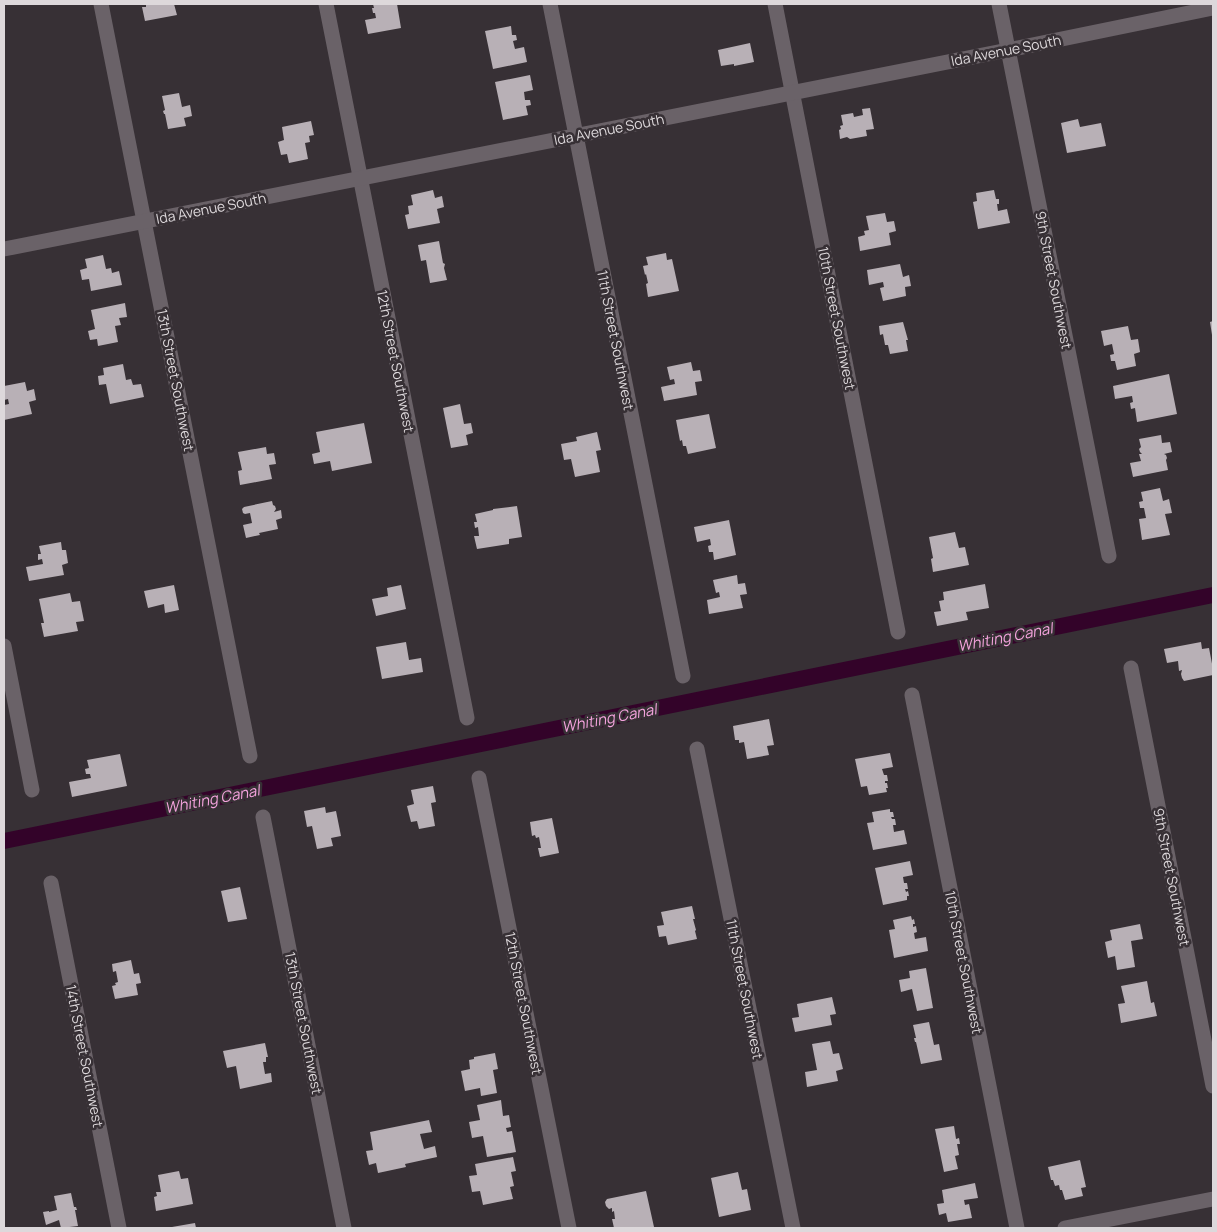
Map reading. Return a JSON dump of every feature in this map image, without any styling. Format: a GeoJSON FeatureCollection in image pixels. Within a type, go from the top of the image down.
{"type":"FeatureCollection","features":[{"type":"Feature","properties":{"kind":"street","name":"13th Street Southwest"},"geometry":{"type":"LineString","coordinates":[[101,4],[250,756]]}},
{"type":"Feature","properties":{"kind":"street","name":"12th Street Southwest"},"geometry":{"type":"LineString","coordinates":[[326,4],[467,718]]}},
{"type":"Feature","properties":{"kind":"street","name":"11th Street Southwest"},"geometry":{"type":"LineString","coordinates":[[550,4],[683,676]]}},
{"type":"Feature","properties":{"kind":"street","name":"10th Street Southwest"},"geometry":{"type":"LineString","coordinates":[[774,4],[898,632]]}},
{"type":"Feature","properties":{"kind":"street","name":"9th Street Southwest"},"geometry":{"type":"LineString","coordinates":[[999,4],[1109,556]]}},
{"type":"Feature","properties":{"kind":"street","name":"Ida Avenue South"},"geometry":{"type":"LineString","coordinates":[[4,249],[1213,8]]}},
{"type":"Feature","properties":{"kind":"street"},"geometry":{"type":"LineString","coordinates":[[4,646],[32,790]]}},
{"type":"Feature","properties":{"kind":"street","name":"9th Street Southwest"},"geometry":{"type":"LineString","coordinates":[[1131,668],[1213,1086]]}},
{"type":"Feature","properties":{"kind":"street","name":"10th Street Southwest"},"geometry":{"type":"LineString","coordinates":[[912,695],[1017,1228]]}},
{"type":"Feature","properties":{"kind":"street","name":"11th Street Southwest"},"geometry":{"type":"LineString","coordinates":[[697,749],[793,1228]]}},
{"type":"Feature","properties":{"kind":"street","name":"12th Street Southwest"},"geometry":{"type":"LineString","coordinates":[[479,778],[569,1228]]}},
{"type":"Feature","properties":{"kind":"street","name":"13th Street Southwest"},"geometry":{"type":"LineString","coordinates":[[263,817],[344,1228]]}},
{"type":"Feature","properties":{"kind":"street","name":"14th Street Southwest"},"geometry":{"type":"LineString","coordinates":[[51,883],[120,1228]]}},
{"type":"Feature","properties":{"kind":"street"},"geometry":{"type":"LineString","coordinates":[[1065,1228],[1213,1199]]}},
{"type":"Feature","properties":{"kind":"building"},"geometry":{"type":"Polygon","coordinates":[[[146,4],[174,4],[177,15],[145,21],[142,7],[146,7],[146,4]]]}},
{"type":"Feature","properties":{"kind":"building"},"geometry":{"type":"Polygon","coordinates":[[[373,4],[397,4],[401,28],[368,34],[365,20],[376,18],[375,13],[373,13],[373,4]]]}},
{"type":"Feature","properties":{"kind":"building"},"geometry":{"type":"Polygon","coordinates":[[[511,26],[512,35],[516,35],[517,40],[513,41],[515,49],[524,47],[527,62],[493,69],[485,31],[511,26]]]}},
{"type":"Feature","properties":{"kind":"building"},"geometry":{"type":"Polygon","coordinates":[[[750,43],[754,62],[734,66],[734,64],[721,66],[718,50],[750,43]]]}},
{"type":"Feature","properties":{"kind":"building"},"geometry":{"type":"Polygon","coordinates":[[[530,75],[533,90],[524,92],[525,100],[530,100],[531,105],[526,106],[528,115],[503,120],[495,82],[530,75]]]}},
{"type":"Feature","properties":{"kind":"building"},"geometry":{"type":"Polygon","coordinates":[[[179,93],[182,107],[190,105],[192,116],[184,118],[186,126],[168,129],[163,111],[165,110],[162,96],[179,93]]]}},
{"type":"Feature","properties":{"kind":"building"},"geometry":{"type":"Polygon","coordinates":[[[870,108],[874,129],[866,130],[867,136],[840,139],[839,130],[841,129],[840,126],[843,125],[841,115],[853,113],[854,117],[863,115],[862,109],[870,108]]]}},
{"type":"Feature","properties":{"kind":"building"},"geometry":{"type":"Polygon","coordinates":[[[1078,119],[1080,127],[1101,123],[1106,146],[1067,153],[1061,123],[1078,119]]]}},
{"type":"Feature","properties":{"kind":"building"},"geometry":{"type":"Polygon","coordinates":[[[311,121],[314,135],[309,136],[310,142],[305,143],[308,159],[289,163],[287,154],[281,155],[278,142],[284,140],[282,127],[311,121]]]}},
{"type":"Feature","properties":{"kind":"building"},"geometry":{"type":"Polygon","coordinates":[[[433,190],[435,198],[442,196],[444,207],[437,209],[440,223],[408,229],[405,215],[409,214],[408,206],[413,205],[411,195],[433,190]]]}},
{"type":"Feature","properties":{"kind":"building"},"geometry":{"type":"Polygon","coordinates":[[[994,190],[996,199],[999,199],[999,204],[997,204],[998,211],[1007,209],[1010,223],[978,229],[973,202],[977,201],[976,193],[994,190]]]}},
{"type":"Feature","properties":{"kind":"building"},"geometry":{"type":"Polygon","coordinates":[[[885,213],[887,222],[894,221],[896,231],[889,233],[891,245],[860,251],[858,237],[865,235],[864,231],[869,230],[866,216],[885,213]]]}},
{"type":"Feature","properties":{"kind":"building"},"geometry":{"type":"Polygon","coordinates":[[[439,241],[447,280],[430,283],[426,260],[421,261],[418,245],[439,241]]]}},
{"type":"Feature","properties":{"kind":"building"},"geometry":{"type":"Polygon","coordinates":[[[666,253],[667,260],[672,259],[679,291],[648,297],[646,284],[648,283],[643,266],[648,265],[646,257],[666,253]]]}},
{"type":"Feature","properties":{"kind":"building"},"geometry":{"type":"Polygon","coordinates":[[[103,255],[106,269],[111,268],[112,273],[119,271],[122,285],[91,291],[89,279],[82,280],[80,270],[87,268],[85,259],[103,255]]]}},
{"type":"Feature","properties":{"kind":"building"},"geometry":{"type":"Polygon","coordinates":[[[900,264],[903,277],[909,275],[911,286],[905,287],[906,296],[883,301],[880,288],[884,287],[883,282],[869,285],[867,270],[900,264]]]}},
{"type":"Feature","properties":{"kind":"building"},"geometry":{"type":"Polygon","coordinates":[[[125,303],[127,317],[119,318],[121,325],[115,326],[118,342],[98,346],[97,339],[90,340],[88,331],[95,329],[91,310],[125,303]]]}},
{"type":"Feature","properties":{"kind":"building"},"geometry":{"type":"Polygon","coordinates":[[[1213,321],[1213,335],[1212,335],[1210,322],[1213,321]]]}},
{"type":"Feature","properties":{"kind":"building"},"geometry":{"type":"Polygon","coordinates":[[[903,322],[908,340],[906,340],[908,351],[890,354],[888,345],[885,345],[883,334],[880,335],[879,326],[903,322]]]}},
{"type":"Feature","properties":{"kind":"building"},"geometry":{"type":"Polygon","coordinates":[[[1128,326],[1131,340],[1138,339],[1140,352],[1134,354],[1136,366],[1117,370],[1115,361],[1111,361],[1110,355],[1114,354],[1112,344],[1104,346],[1101,331],[1128,326]]]}},
{"type":"Feature","properties":{"kind":"building"},"geometry":{"type":"Polygon","coordinates":[[[691,362],[693,371],[700,370],[702,381],[695,382],[697,395],[664,401],[661,387],[675,384],[674,379],[670,380],[667,367],[691,362]]]}},
{"type":"Feature","properties":{"kind":"building"},"geometry":{"type":"Polygon","coordinates":[[[123,364],[126,380],[131,379],[133,385],[141,384],[144,397],[110,404],[106,384],[99,385],[98,376],[104,375],[103,368],[123,364]]]}},
{"type":"Feature","properties":{"kind":"building"},"geometry":{"type":"Polygon","coordinates":[[[1169,374],[1177,414],[1137,422],[1135,408],[1131,409],[1132,396],[1115,399],[1113,386],[1169,374]]]}},
{"type":"Feature","properties":{"kind":"building"},"geometry":{"type":"Polygon","coordinates":[[[25,382],[27,391],[34,389],[36,400],[29,402],[32,414],[4,420],[4,405],[9,404],[8,399],[4,400],[4,386],[25,382]]]}},
{"type":"Feature","properties":{"kind":"building"},"geometry":{"type":"Polygon","coordinates":[[[460,404],[464,424],[471,423],[473,433],[466,435],[468,445],[451,448],[443,408],[460,404]]]}},
{"type":"Feature","properties":{"kind":"building"},"geometry":{"type":"Polygon","coordinates":[[[709,414],[716,448],[688,454],[686,446],[683,446],[682,440],[680,441],[676,420],[709,414]]]}},
{"type":"Feature","properties":{"kind":"building"},"geometry":{"type":"Polygon","coordinates":[[[364,423],[372,463],[332,471],[330,461],[314,464],[312,454],[320,452],[316,432],[364,423]]]}},
{"type":"Feature","properties":{"kind":"building"},"geometry":{"type":"Polygon","coordinates":[[[597,432],[601,450],[596,451],[600,472],[575,477],[571,459],[564,460],[561,444],[577,441],[576,437],[597,432]]]}},
{"type":"Feature","properties":{"kind":"building"},"geometry":{"type":"Polygon","coordinates":[[[1161,435],[1162,443],[1170,442],[1172,452],[1164,454],[1167,458],[1168,470],[1133,477],[1130,463],[1141,461],[1139,454],[1142,454],[1139,449],[1141,447],[1139,439],[1161,435]]]}},
{"type":"Feature","properties":{"kind":"building"},"geometry":{"type":"Polygon","coordinates":[[[266,447],[267,454],[274,453],[276,464],[269,465],[272,479],[240,485],[238,471],[242,470],[238,452],[266,447]]]}},
{"type":"Feature","properties":{"kind":"building"},"geometry":{"type":"Polygon","coordinates":[[[1160,488],[1163,501],[1169,499],[1172,513],[1165,514],[1170,535],[1142,540],[1139,519],[1146,518],[1144,508],[1140,508],[1139,502],[1143,501],[1141,492],[1160,488]]]}},
{"type":"Feature","properties":{"kind":"building"},"geometry":{"type":"Polygon","coordinates":[[[272,501],[276,509],[274,512],[281,510],[282,518],[276,520],[278,529],[246,538],[243,525],[252,523],[250,513],[243,513],[242,509],[272,501]]]}},
{"type":"Feature","properties":{"kind":"building"},"geometry":{"type":"Polygon","coordinates":[[[517,506],[522,537],[509,539],[509,544],[477,549],[474,536],[479,536],[478,527],[475,528],[474,522],[477,522],[475,514],[493,509],[517,506]]]}},
{"type":"Feature","properties":{"kind":"building"},"geometry":{"type":"Polygon","coordinates":[[[729,520],[736,555],[714,560],[713,552],[709,552],[710,539],[697,542],[694,527],[729,520]]]}},
{"type":"Feature","properties":{"kind":"building"},"geometry":{"type":"Polygon","coordinates":[[[955,532],[959,548],[965,547],[969,565],[933,572],[931,559],[933,558],[929,537],[955,532]]]}},
{"type":"Feature","properties":{"kind":"building"},"geometry":{"type":"Polygon","coordinates":[[[61,542],[62,550],[66,550],[68,563],[62,565],[64,575],[29,581],[26,567],[43,564],[42,559],[38,560],[38,554],[41,554],[39,546],[61,542]]]}},
{"type":"Feature","properties":{"kind":"building"},"geometry":{"type":"Polygon","coordinates":[[[737,575],[738,584],[745,583],[747,594],[740,595],[743,608],[709,614],[707,600],[720,597],[719,592],[716,593],[713,580],[737,575]]]}},
{"type":"Feature","properties":{"kind":"building"},"geometry":{"type":"Polygon","coordinates":[[[985,584],[989,608],[966,612],[968,620],[937,626],[934,612],[941,611],[939,601],[944,600],[943,592],[985,584]]]}},
{"type":"Feature","properties":{"kind":"building"},"geometry":{"type":"Polygon","coordinates":[[[174,585],[179,610],[165,613],[164,604],[148,608],[144,591],[174,585]]]}},
{"type":"Feature","properties":{"kind":"building"},"geometry":{"type":"Polygon","coordinates":[[[401,585],[406,609],[376,616],[372,599],[388,596],[387,588],[401,585]]]}},
{"type":"Feature","properties":{"kind":"building"},"geometry":{"type":"Polygon","coordinates":[[[70,593],[72,602],[80,601],[84,621],[76,622],[78,631],[44,637],[41,623],[44,623],[39,599],[70,593]]]}},
{"type":"Feature","properties":{"kind":"building"},"geometry":{"type":"Polygon","coordinates":[[[406,642],[409,660],[421,658],[423,672],[382,679],[376,647],[406,642]]]}},
{"type":"Feature","properties":{"kind":"building"},"geometry":{"type":"Polygon","coordinates":[[[1201,642],[1202,649],[1209,648],[1213,675],[1184,681],[1181,674],[1182,670],[1179,671],[1178,661],[1167,663],[1164,649],[1201,642]]]}},
{"type":"Feature","properties":{"kind":"building"},"geometry":{"type":"Polygon","coordinates":[[[769,719],[774,745],[767,746],[769,755],[747,759],[744,742],[739,743],[739,740],[735,740],[733,726],[769,719]]]}},
{"type":"Feature","properties":{"kind":"building"},"geometry":{"type":"Polygon","coordinates":[[[890,753],[893,767],[882,769],[884,775],[887,775],[888,781],[885,781],[885,783],[887,783],[887,792],[869,795],[867,786],[861,787],[855,759],[890,753]]]}},
{"type":"Feature","properties":{"kind":"building"},"geometry":{"type":"Polygon","coordinates":[[[120,754],[127,786],[72,797],[69,782],[91,778],[90,774],[86,774],[85,769],[89,768],[87,760],[120,754]]]}},
{"type":"Feature","properties":{"kind":"building"},"geometry":{"type":"Polygon","coordinates":[[[433,786],[436,802],[431,803],[435,826],[419,829],[417,821],[411,822],[407,806],[414,804],[411,790],[433,786]]]}},
{"type":"Feature","properties":{"kind":"building"},"geometry":{"type":"Polygon","coordinates":[[[325,807],[326,813],[336,811],[341,836],[331,838],[333,846],[317,849],[312,826],[307,827],[304,811],[325,807]]]}},
{"type":"Feature","properties":{"kind":"building"},"geometry":{"type":"Polygon","coordinates":[[[890,809],[894,817],[891,817],[892,819],[895,819],[896,825],[893,825],[894,832],[904,830],[907,844],[873,850],[867,823],[874,822],[872,812],[890,809]]]}},
{"type":"Feature","properties":{"kind":"building"},"geometry":{"type":"Polygon","coordinates":[[[552,818],[559,853],[540,857],[538,848],[541,848],[539,837],[532,836],[530,822],[552,818]]]}},
{"type":"Feature","properties":{"kind":"building"},"geometry":{"type":"Polygon","coordinates":[[[910,861],[913,875],[903,877],[904,883],[907,883],[908,889],[905,889],[906,892],[908,891],[909,896],[907,896],[907,900],[883,905],[875,868],[910,861]]]}},
{"type":"Feature","properties":{"kind":"building"},"geometry":{"type":"Polygon","coordinates":[[[240,887],[247,919],[228,922],[221,891],[240,887]]]}},
{"type":"Feature","properties":{"kind":"building"},"geometry":{"type":"Polygon","coordinates":[[[692,906],[697,939],[668,945],[666,936],[659,937],[657,926],[664,925],[661,912],[692,906]]]}},
{"type":"Feature","properties":{"kind":"building"},"geometry":{"type":"Polygon","coordinates":[[[911,916],[915,924],[913,924],[913,927],[916,926],[915,939],[926,937],[928,951],[894,958],[889,930],[895,929],[893,920],[911,916]]]}},
{"type":"Feature","properties":{"kind":"building"},"geometry":{"type":"Polygon","coordinates":[[[1140,924],[1143,939],[1131,941],[1135,967],[1117,970],[1115,956],[1108,958],[1105,942],[1112,940],[1110,930],[1140,924]]]}},
{"type":"Feature","properties":{"kind":"building"},"geometry":{"type":"Polygon","coordinates":[[[131,960],[134,974],[139,973],[141,983],[136,984],[138,995],[115,999],[112,986],[118,982],[116,971],[113,972],[112,964],[131,960]]]}},
{"type":"Feature","properties":{"kind":"building"},"geometry":{"type":"Polygon","coordinates":[[[926,968],[933,1008],[917,1011],[912,989],[901,992],[899,980],[910,978],[909,971],[926,968]]]}},
{"type":"Feature","properties":{"kind":"building"},"geometry":{"type":"Polygon","coordinates":[[[1147,981],[1151,1003],[1154,1002],[1157,1016],[1121,1023],[1118,1004],[1125,1003],[1121,986],[1147,981]]]}},
{"type":"Feature","properties":{"kind":"building"},"geometry":{"type":"Polygon","coordinates":[[[832,997],[836,1014],[830,1015],[832,1025],[795,1032],[792,1018],[799,1017],[797,1004],[832,997]]]}},
{"type":"Feature","properties":{"kind":"building"},"geometry":{"type":"Polygon","coordinates":[[[929,1022],[934,1045],[939,1044],[942,1060],[921,1064],[914,1038],[916,1038],[913,1025],[929,1022]]]}},
{"type":"Feature","properties":{"kind":"building"},"geometry":{"type":"Polygon","coordinates":[[[830,1041],[833,1054],[839,1053],[843,1069],[836,1071],[838,1081],[807,1087],[805,1072],[817,1070],[812,1044],[830,1041]]]}},
{"type":"Feature","properties":{"kind":"building"},"geometry":{"type":"Polygon","coordinates":[[[265,1043],[268,1057],[266,1057],[266,1062],[263,1062],[265,1074],[271,1073],[272,1082],[240,1089],[236,1066],[227,1068],[223,1051],[265,1043]]]}},
{"type":"Feature","properties":{"kind":"building"},"geometry":{"type":"Polygon","coordinates":[[[495,1053],[498,1069],[493,1070],[497,1093],[481,1096],[480,1088],[465,1091],[461,1071],[470,1069],[469,1060],[474,1059],[474,1057],[495,1053]]]}},
{"type":"Feature","properties":{"kind":"building"},"geometry":{"type":"Polygon","coordinates":[[[501,1100],[503,1116],[509,1115],[511,1127],[506,1128],[507,1132],[512,1131],[516,1152],[487,1157],[483,1136],[472,1138],[469,1122],[480,1120],[477,1105],[501,1100]]]}},
{"type":"Feature","properties":{"kind":"building"},"geometry":{"type":"Polygon","coordinates":[[[429,1120],[432,1132],[420,1134],[424,1149],[435,1146],[437,1157],[405,1164],[406,1167],[378,1173],[376,1163],[369,1165],[366,1151],[373,1150],[370,1132],[429,1120]]]}},
{"type":"Feature","properties":{"kind":"building"},"geometry":{"type":"Polygon","coordinates":[[[954,1126],[956,1139],[959,1138],[960,1144],[957,1144],[959,1155],[955,1156],[958,1169],[944,1172],[935,1129],[954,1126]]]}},
{"type":"Feature","properties":{"kind":"building"},"geometry":{"type":"Polygon","coordinates":[[[513,1157],[516,1171],[511,1172],[514,1186],[510,1187],[513,1199],[483,1205],[480,1191],[472,1192],[469,1176],[477,1175],[475,1164],[513,1157]]]}},
{"type":"Feature","properties":{"kind":"building"},"geometry":{"type":"Polygon","coordinates":[[[1080,1160],[1086,1187],[1081,1188],[1083,1196],[1065,1200],[1059,1185],[1055,1186],[1053,1180],[1051,1180],[1048,1167],[1080,1160]]]}},
{"type":"Feature","properties":{"kind":"building"},"geometry":{"type":"Polygon","coordinates":[[[179,1171],[181,1179],[188,1178],[193,1204],[156,1211],[154,1197],[157,1196],[156,1192],[161,1192],[158,1175],[179,1171]]]}},
{"type":"Feature","properties":{"kind":"building"},"geometry":{"type":"Polygon","coordinates":[[[738,1172],[742,1190],[747,1189],[751,1210],[719,1217],[711,1178],[738,1172]]]}},
{"type":"Feature","properties":{"kind":"building"},"geometry":{"type":"Polygon","coordinates":[[[975,1183],[978,1198],[964,1200],[965,1205],[969,1204],[972,1218],[948,1222],[946,1213],[939,1215],[937,1204],[944,1203],[942,1190],[975,1183]]]}},
{"type":"Feature","properties":{"kind":"building"},"geometry":{"type":"Polygon","coordinates":[[[646,1191],[654,1227],[614,1228],[612,1219],[615,1219],[614,1211],[612,1212],[612,1208],[609,1209],[606,1206],[605,1202],[607,1199],[646,1191]]]}},
{"type":"Feature","properties":{"kind":"building"},"geometry":{"type":"Polygon","coordinates":[[[71,1193],[74,1207],[77,1210],[75,1210],[78,1226],[61,1228],[59,1220],[46,1225],[43,1212],[57,1210],[54,1196],[71,1193]]]}},
{"type":"Feature","properties":{"kind":"building"},"geometry":{"type":"Polygon","coordinates":[[[195,1223],[196,1228],[172,1227],[195,1223]]]}},
{"type":"Feature","properties":{"kind":"waterway","name":"Whiting Canal"},"geometry":{"type":"LineString","coordinates":[[4,841],[1213,595]]}}]}
